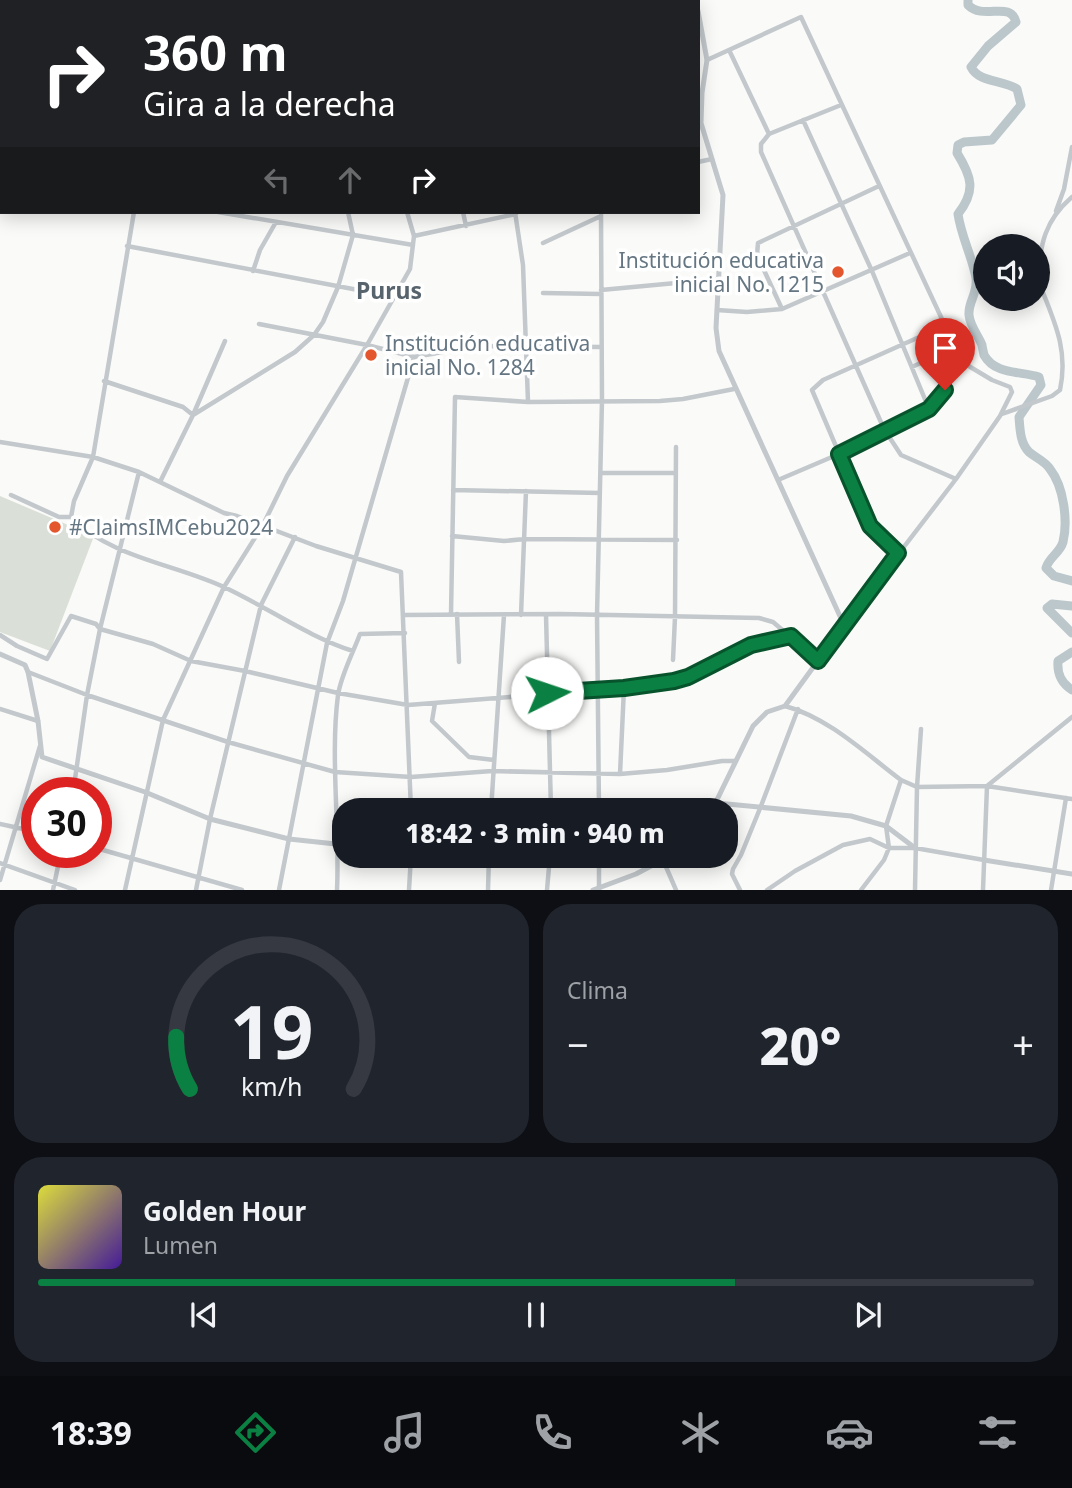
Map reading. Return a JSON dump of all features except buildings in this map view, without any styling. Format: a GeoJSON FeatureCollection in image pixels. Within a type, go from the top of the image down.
{"type":"FeatureCollection","features":[{"type":"Feature","properties":{"kind":"street"},"geometry":{"type":"LineString","coordinates":[[707,60],[801,17],[954,347],[964,364],[1010,387],[1010,397],[1000,416],[956,479],[785,706]]}},
{"type":"Feature","properties":{"kind":"street"},"geometry":{"type":"LineString","coordinates":[[700,22],[707,60],[701,122],[723,195],[716,310],[719,351],[734,389],[844,625]]}},
{"type":"Feature","properties":{"kind":"street"},"geometry":{"type":"LineString","coordinates":[[730,51],[769,134]]}},
{"type":"Feature","properties":{"kind":"street"},"geometry":{"type":"LineString","coordinates":[[841,105],[769,134],[761,144],[761,152],[884,429],[901,455],[956,479]]}},
{"type":"Feature","properties":{"kind":"street"},"geometry":{"type":"LineString","coordinates":[[803,120],[872,271],[929,409]]}},
{"type":"Feature","properties":{"kind":"street"},"geometry":{"type":"LineString","coordinates":[[1046,234],[1064,189],[1072,147]]}},
{"type":"Feature","properties":{"kind":"street"},"geometry":{"type":"LineString","coordinates":[[700,162],[713,159]]}},
{"type":"Feature","properties":{"kind":"street"},"geometry":{"type":"LineString","coordinates":[[782,309],[756,251],[762,241],[879,186]]}},
{"type":"Feature","properties":{"kind":"street"},"geometry":{"type":"LineString","coordinates":[[1056,211],[1072,197]]}},
{"type":"Feature","properties":{"kind":"street"},"geometry":{"type":"LineString","coordinates":[[71,517],[74,500],[93,457],[134,214]]}},
{"type":"Feature","properties":{"kind":"street"},"geometry":{"type":"LineString","coordinates":[[230,214],[412,245]]}},
{"type":"Feature","properties":{"kind":"street"},"geometry":{"type":"LineString","coordinates":[[193,415],[295,352],[314,335],[338,287],[353,235],[348,214]]}},
{"type":"Feature","properties":{"kind":"street"},"geometry":{"type":"LineString","coordinates":[[125,890],[163,720],[224,587],[263,525],[287,476],[410,269],[414,236],[408,214]]}},
{"type":"Feature","properties":{"kind":"street"},"geometry":{"type":"LineString","coordinates":[[463,214],[466,226]]}},
{"type":"Feature","properties":{"kind":"street"},"geometry":{"type":"LineString","coordinates":[[414,236],[512,214]]}},
{"type":"Feature","properties":{"kind":"street"},"geometry":{"type":"LineString","coordinates":[[516,214],[523,265],[528,402]]}},
{"type":"Feature","properties":{"kind":"street"},"geometry":{"type":"LineString","coordinates":[[543,243],[601,214],[603,400],[597,615],[599,798]]}},
{"type":"Feature","properties":{"kind":"street"},"geometry":{"type":"LineString","coordinates":[[253,271],[260,250],[276,222]]}},
{"type":"Feature","properties":{"kind":"street"},"geometry":{"type":"LineString","coordinates":[[127,246],[395,297]]}},
{"type":"Feature","properties":{"kind":"street"},"geometry":{"type":"LineString","coordinates":[[716,310],[747,312],[782,309],[910,253]]}},
{"type":"Feature","properties":{"kind":"street"},"geometry":{"type":"LineString","coordinates":[[543,292],[601,292],[719,279]]}},
{"type":"Feature","properties":{"kind":"street"},"geometry":{"type":"LineString","coordinates":[[1000,416],[1012,409],[1039,402],[1060,390],[1062,342],[1050,310]]}},
{"type":"Feature","properties":{"kind":"street"},"geometry":{"type":"LineString","coordinates":[[259,324],[414,357],[478,346],[601,347]]}},
{"type":"Feature","properties":{"kind":"street"},"geometry":{"type":"LineString","coordinates":[[898,553],[870,526],[812,393],[818,383],[944,326]]}},
{"type":"Feature","properties":{"kind":"street"},"geometry":{"type":"LineString","coordinates":[[160,482],[225,341]]}},
{"type":"Feature","properties":{"kind":"street"},"geometry":{"type":"LineString","coordinates":[[912,367],[954,347]]}},
{"type":"Feature","properties":{"kind":"street"},"geometry":{"type":"LineString","coordinates":[[279,890],[327,643],[355,559],[414,357]]}},
{"type":"Feature","properties":{"kind":"street"},"geometry":{"type":"LineString","coordinates":[[778,480],[839,454],[884,429],[929,409],[964,364]]}},
{"type":"Feature","properties":{"kind":"street"},"geometry":{"type":"LineString","coordinates":[[104,381],[183,407],[193,415]]}},
{"type":"Feature","properties":{"kind":"street"},"geometry":{"type":"LineString","coordinates":[[459,662],[454,614],[452,536],[455,397],[528,402],[645,402],[683,399],[734,389]]}},
{"type":"Feature","properties":{"kind":"street"},"geometry":{"type":"LineString","coordinates":[[0,442],[93,457],[139,472],[224,513],[316,546],[401,572],[411,798]]}},
{"type":"Feature","properties":{"kind":"street"},"geometry":{"type":"LineString","coordinates":[[673,660],[677,540],[676,447]]}},
{"type":"Feature","properties":{"kind":"street"},"geometry":{"type":"LineString","coordinates":[[76,777],[87,695],[100,629],[139,472]]}},
{"type":"Feature","properties":{"kind":"street"},"geometry":{"type":"LineString","coordinates":[[601,473],[677,473]]}},
{"type":"Feature","properties":{"kind":"street"},"geometry":{"type":"LineString","coordinates":[[453,490],[600,493]]}},
{"type":"Feature","properties":{"kind":"street"},"geometry":{"type":"LineString","coordinates":[[521,615],[526,491]]}},
{"type":"Feature","properties":{"kind":"street"},"geometry":{"type":"LineString","coordinates":[[11,495],[59,517],[71,517]]}},
{"type":"Feature","properties":{"kind":"street"},"geometry":{"type":"LineString","coordinates":[[71,517],[86,530],[121,550],[224,587],[327,643],[354,651]]}},
{"type":"Feature","properties":{"kind":"street"},"geometry":{"type":"LineString","coordinates":[[452,536],[504,541],[677,540]]}},
{"type":"Feature","properties":{"kind":"street"},"geometry":{"type":"LineString","coordinates":[[196,890],[210,819],[261,605],[295,537]]}},
{"type":"Feature","properties":{"kind":"street"},"geometry":{"type":"LineString","coordinates":[[404,615],[759,618],[773,622],[818,661]]}},
{"type":"Feature","properties":{"kind":"street"},"geometry":{"type":"LineString","coordinates":[[491,798],[504,615]]}},
{"type":"Feature","properties":{"kind":"street"},"geometry":{"type":"LineString","coordinates":[[546,615],[550,798]]}},
{"type":"Feature","properties":{"kind":"street"},"geometry":{"type":"LineString","coordinates":[[0,635],[47,659],[71,616],[96,624],[100,629],[153,644],[191,661],[338,693],[408,705],[624,688],[674,681],[688,677],[751,645],[791,636]]}},
{"type":"Feature","properties":{"kind":"street"},"geometry":{"type":"LineString","coordinates":[[337,798],[335,772],[338,693],[360,634],[404,633]]}},
{"type":"Feature","properties":{"kind":"street"},"geometry":{"type":"LineString","coordinates":[[0,654],[25,665],[28,672],[42,757],[145,792],[210,819],[289,839],[332,844]]}},
{"type":"Feature","properties":{"kind":"street"},"geometry":{"type":"LineString","coordinates":[[28,672],[87,695],[229,742],[335,772],[411,777],[548,770],[620,774],[736,761]]}},
{"type":"Feature","properties":{"kind":"street"},"geometry":{"type":"LineString","coordinates":[[620,774],[624,688]]}},
{"type":"Feature","properties":{"kind":"street"},"geometry":{"type":"LineString","coordinates":[[435,703],[432,722],[469,757],[494,760]]}},
{"type":"Feature","properties":{"kind":"street"},"geometry":{"type":"LineString","coordinates":[[719,798],[753,726],[767,712],[785,706],[798,709],[831,727],[901,780],[917,788],[987,786],[1069,798],[1051,890]]}},
{"type":"Feature","properties":{"kind":"street"},"geometry":{"type":"LineString","coordinates":[[0,709],[38,721]]}},
{"type":"Feature","properties":{"kind":"street"},"geometry":{"type":"LineString","coordinates":[[740,890],[733,879],[733,869],[761,806],[798,709]]}},
{"type":"Feature","properties":{"kind":"street"},"geometry":{"type":"LineString","coordinates":[[983,890],[987,786],[1072,717]]}},
{"type":"Feature","properties":{"kind":"street"},"geometry":{"type":"LineString","coordinates":[[915,890],[921,729]]}},
{"type":"Feature","properties":{"kind":"street"},"geometry":{"type":"LineString","coordinates":[[0,880],[41,745]]}},
{"type":"Feature","properties":{"kind":"street"},"geometry":{"type":"LineString","coordinates":[[861,890],[884,860],[889,848],[886,826],[901,780]]}},
{"type":"Feature","properties":{"kind":"street"},"geometry":{"type":"LineString","coordinates":[[738,804],[851,816],[886,826],[915,848]]}},
{"type":"Feature","properties":{"kind":"street"},"geometry":{"type":"LineString","coordinates":[[0,824],[21,829]]}},
{"type":"Feature","properties":{"kind":"street"},"geometry":{"type":"LineString","coordinates":[[767,890],[795,871],[844,845],[870,839],[889,848],[915,848],[1072,874]]}},
{"type":"Feature","properties":{"kind":"street"},"geometry":{"type":"LineString","coordinates":[[112,852],[242,890]]}},
{"type":"Feature","properties":{"kind":"street"},"geometry":{"type":"LineString","coordinates":[[3,863],[75,890]]}},
{"type":"Feature","properties":{"kind":"street"},"geometry":{"type":"LineString","coordinates":[[53,890],[58,868]]}},
{"type":"Feature","properties":{"kind":"street"},"geometry":{"type":"LineString","coordinates":[[337,890],[339,868]]}},
{"type":"Feature","properties":{"kind":"street"},"geometry":{"type":"LineString","coordinates":[[409,890],[410,868]]}},
{"type":"Feature","properties":{"kind":"street"},"geometry":{"type":"LineString","coordinates":[[488,890],[489,868]]}},
{"type":"Feature","properties":{"kind":"street"},"geometry":{"type":"LineString","coordinates":[[547,890],[549,868]]}},
{"type":"Feature","properties":{"kind":"street"},"geometry":{"type":"LineString","coordinates":[[598,868],[597,889],[646,868]]}},
{"type":"Feature","properties":{"kind":"street"},"geometry":{"type":"LineString","coordinates":[[666,868],[676,890]]}},
{"type":"Feature","properties":{"kind":"street"},"geometry":{"type":"LineString","coordinates":[[615,882],[616,890]]}},
{"type":"Feature","properties":{"kind":"shaded area"},"geometry":{"type":"Polygon","coordinates":[[[0,496],[94,536],[50,651],[0,632],[0,496]]]}},
{"type":"Feature","properties":{"kind":"waterway"},"geometry":{"type":"LineString","coordinates":[[968,0],[968,5],[974,9],[1008,12],[1013,16],[1016,22],[988,46],[971,67],[979,76],[1017,89],[1021,105],[992,140],[958,145],[957,153],[966,169],[970,184],[968,198],[958,214],[976,278],[976,289],[969,310],[970,319],[989,361],[1001,369],[1039,377],[1041,385],[1019,417],[1020,431],[1029,452],[1046,464],[1055,476],[1064,504],[1063,542],[1046,568],[1054,576],[1072,581]]}},
{"type":"Feature","properties":{"kind":"waterway"},"geometry":{"type":"LineString","coordinates":[[1072,606],[1052,604],[1047,608],[1072,633]]}},
{"type":"Feature","properties":{"kind":"waterway"},"geometry":{"type":"LineString","coordinates":[[1072,652],[1058,661],[1062,681],[1072,690]]}},
{"type":"Feature","properties":{"kind":"place","name":"Institución educativa inicial No. 1215"},"geometry":{"type":"Point","coordinates":[838,272]}},
{"type":"Feature","properties":{"kind":"place","name":"Institución educativa inicial No. 1284"},"geometry":{"type":"Point","coordinates":[371,355]}},
{"type":"Feature","properties":{"kind":"place","name":"#ClaimsIMCebu2024"},"geometry":{"type":"Point","coordinates":[55,527]}},
{"type":"Feature","properties":{"kind":"district","name":"Purus"},"geometry":{"type":"Point","coordinates":[389,290]}},
{"type":"Feature","properties":{"kind":"route"},"geometry":{"type":"LineString","coordinates":[[547,693],[624,688],[674,681],[688,677],[751,645],[791,636],[818,661],[898,553],[870,526],[839,454],[884,429],[929,409],[945,390]]}}]}
